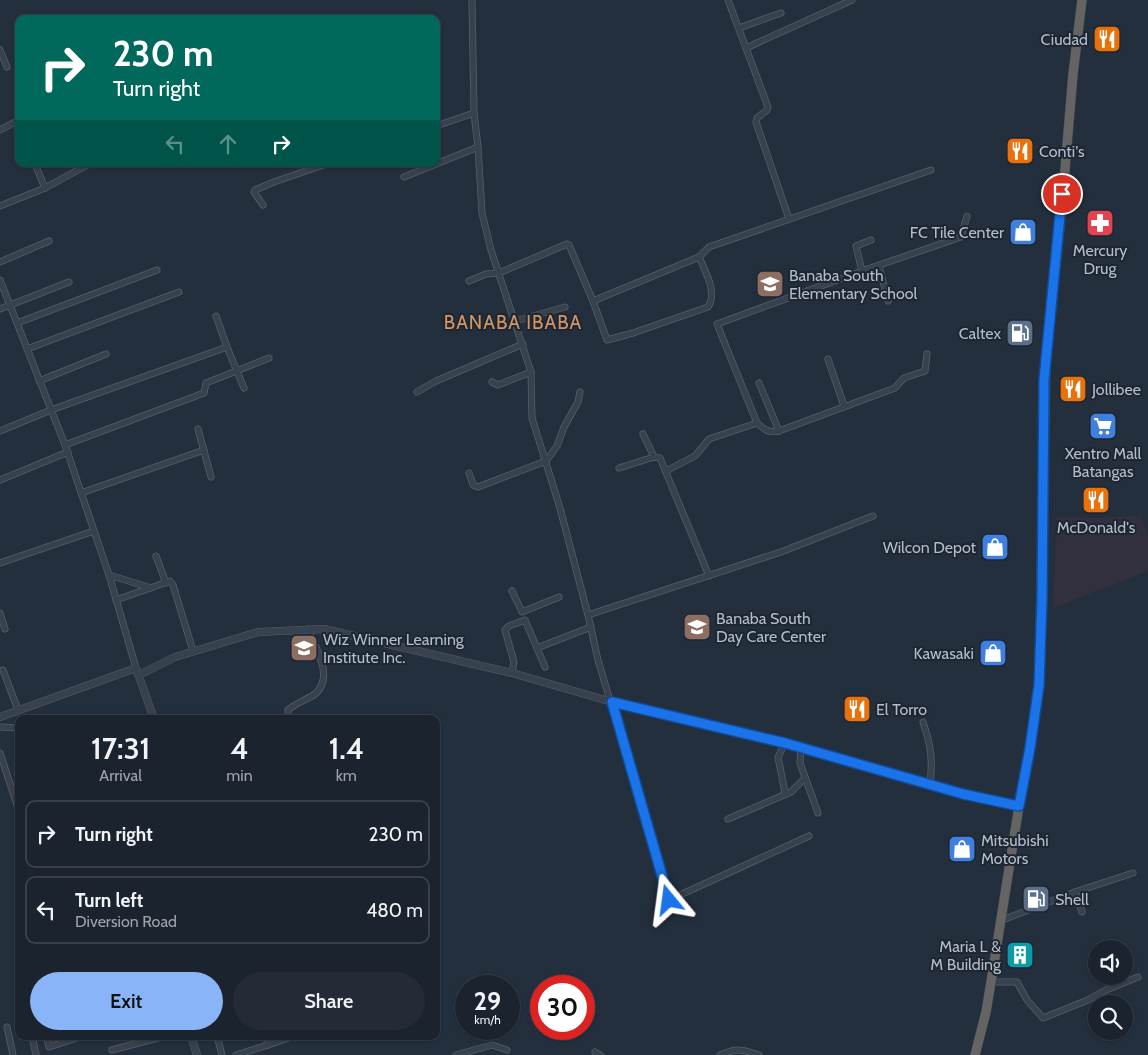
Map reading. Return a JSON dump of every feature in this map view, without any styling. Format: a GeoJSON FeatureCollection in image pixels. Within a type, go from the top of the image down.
{"type":"FeatureCollection","features":[{"type":"Feature","properties":{"kind":"highway"},"geometry":{"type":"LineString","coordinates":[[975,1055],[986,1012],[1039,685],[1045,365],[1062,205],[1072,74],[1082,0]]}},
{"type":"Feature","properties":{"kind":"street"},"geometry":{"type":"LineString","coordinates":[[472,0],[474,113],[482,213],[531,372],[532,418],[546,461],[588,615],[598,660],[612,702],[669,900],[809,836]]}},
{"type":"Feature","properties":{"kind":"street"},"geometry":{"type":"LineString","coordinates":[[728,0],[768,107],[768,110],[758,115],[756,122],[789,219]]}},
{"type":"Feature","properties":{"kind":"street"},"geometry":{"type":"LineString","coordinates":[[746,48],[852,0]]}},
{"type":"Feature","properties":{"kind":"street"},"geometry":{"type":"LineString","coordinates":[[739,28],[781,13]]}},
{"type":"Feature","properties":{"kind":"street"},"geometry":{"type":"LineString","coordinates":[[0,50],[7,67]]}},
{"type":"Feature","properties":{"kind":"street"},"geometry":{"type":"LineString","coordinates":[[440,125],[474,113]]}},
{"type":"Feature","properties":{"kind":"street"},"geometry":{"type":"LineString","coordinates":[[0,130],[15,123]]}},
{"type":"Feature","properties":{"kind":"street"},"geometry":{"type":"LineString","coordinates":[[440,163],[478,147]]}},
{"type":"Feature","properties":{"kind":"street"},"geometry":{"type":"LineString","coordinates":[[36,167],[45,188]]}},
{"type":"Feature","properties":{"kind":"street"},"geometry":{"type":"LineString","coordinates":[[0,206],[45,188],[84,167]]}},
{"type":"Feature","properties":{"kind":"street"},"geometry":{"type":"LineString","coordinates":[[264,205],[254,192],[255,190],[317,167]]}},
{"type":"Feature","properties":{"kind":"street"},"geometry":{"type":"LineString","coordinates":[[404,178],[430,167]]}},
{"type":"Feature","properties":{"kind":"street"},"geometry":{"type":"LineString","coordinates":[[593,302],[699,257],[709,247],[931,170]]}},
{"type":"Feature","properties":{"kind":"street"},"geometry":{"type":"LineString","coordinates":[[927,354],[925,371],[904,378],[895,388],[771,433],[757,423],[718,324],[961,236],[967,216]]}},
{"type":"Feature","properties":{"kind":"street"},"geometry":{"type":"LineString","coordinates":[[862,271],[856,246],[871,240]]}},
{"type":"Feature","properties":{"kind":"street"},"geometry":{"type":"LineString","coordinates":[[0,262],[49,242]]}},
{"type":"Feature","properties":{"kind":"street"},"geometry":{"type":"LineString","coordinates":[[469,281],[486,274],[499,273],[567,244],[593,302],[606,340],[708,307],[712,301],[708,278],[699,257]]}},
{"type":"Feature","properties":{"kind":"street"},"geometry":{"type":"LineString","coordinates":[[879,266],[888,301]]}},
{"type":"Feature","properties":{"kind":"street"},"geometry":{"type":"LineString","coordinates":[[17,323],[158,270]]}},
{"type":"Feature","properties":{"kind":"street"},"geometry":{"type":"LineString","coordinates":[[0,280],[68,452],[153,715]]}},
{"type":"Feature","properties":{"kind":"street"},"geometry":{"type":"LineString","coordinates":[[0,309],[69,282]]}},
{"type":"Feature","properties":{"kind":"street"},"geometry":{"type":"LineString","coordinates":[[27,349],[179,292]]}},
{"type":"Feature","properties":{"kind":"street"},"geometry":{"type":"LineString","coordinates":[[515,321],[565,307]]}},
{"type":"Feature","properties":{"kind":"street"},"geometry":{"type":"LineString","coordinates":[[216,316],[244,388]]}},
{"type":"Feature","properties":{"kind":"street"},"geometry":{"type":"LineString","coordinates":[[417,392],[523,344]]}},
{"type":"Feature","properties":{"kind":"street"},"geometry":{"type":"LineString","coordinates":[[0,431],[51,410],[228,348]]}},
{"type":"Feature","properties":{"kind":"street"},"geometry":{"type":"LineString","coordinates":[[39,381],[106,354]]}},
{"type":"Feature","properties":{"kind":"street"},"geometry":{"type":"LineString","coordinates":[[65,445],[204,393],[206,383],[269,358]]}},
{"type":"Feature","properties":{"kind":"street"},"geometry":{"type":"LineString","coordinates":[[828,360],[844,406]]}},
{"type":"Feature","properties":{"kind":"street"},"geometry":{"type":"LineString","coordinates":[[492,382],[498,385],[531,372]]}},
{"type":"Feature","properties":{"kind":"street"},"geometry":{"type":"LineString","coordinates":[[760,383],[779,431]]}},
{"type":"Feature","properties":{"kind":"street"},"geometry":{"type":"LineString","coordinates":[[469,473],[473,485],[478,487],[546,461],[557,446],[564,427],[578,402],[580,392]]}},
{"type":"Feature","properties":{"kind":"street"},"geometry":{"type":"LineString","coordinates":[[666,471],[695,456],[709,439],[757,423]]}},
{"type":"Feature","properties":{"kind":"street"},"geometry":{"type":"LineString","coordinates":[[198,429],[210,477]]}},
{"type":"Feature","properties":{"kind":"street"},"geometry":{"type":"LineString","coordinates":[[643,434],[654,457]]}},
{"type":"Feature","properties":{"kind":"street"},"geometry":{"type":"LineString","coordinates":[[81,493],[204,450]]}},
{"type":"Feature","properties":{"kind":"street"},"geometry":{"type":"LineString","coordinates":[[0,480],[68,452]]}},
{"type":"Feature","properties":{"kind":"street"},"geometry":{"type":"LineString","coordinates":[[619,468],[654,457],[660,458],[709,576]]}},
{"type":"Feature","properties":{"kind":"street"},"geometry":{"type":"LineString","coordinates":[[588,615],[781,552],[873,516]]}},
{"type":"Feature","properties":{"kind":"street"},"geometry":{"type":"LineString","coordinates":[[0,563],[94,531]]}},
{"type":"Feature","properties":{"kind":"street"},"geometry":{"type":"LineString","coordinates":[[156,556],[166,583]]}},
{"type":"Feature","properties":{"kind":"street"},"geometry":{"type":"LineString","coordinates":[[108,574],[152,588]]}},
{"type":"Feature","properties":{"kind":"street"},"geometry":{"type":"LineString","coordinates":[[116,600],[170,582],[173,585],[193,651]]}},
{"type":"Feature","properties":{"kind":"street"},"geometry":{"type":"LineString","coordinates":[[512,591],[545,667]]}},
{"type":"Feature","properties":{"kind":"street"},"geometry":{"type":"LineString","coordinates":[[522,612],[559,597]]}},
{"type":"Feature","properties":{"kind":"street"},"geometry":{"type":"LineString","coordinates":[[0,613],[5,630]]}},
{"type":"Feature","properties":{"kind":"street"},"geometry":{"type":"LineString","coordinates":[[512,673],[514,662],[505,630],[509,626],[525,620]]}},
{"type":"Feature","properties":{"kind":"street"},"geometry":{"type":"LineString","coordinates":[[537,648],[591,627]]}},
{"type":"Feature","properties":{"kind":"street"},"geometry":{"type":"LineString","coordinates":[[0,717],[138,672],[193,651],[258,632],[324,628],[512,673],[612,702],[801,747],[963,794],[1019,806]]}},
{"type":"Feature","properties":{"kind":"street"},"geometry":{"type":"LineString","coordinates":[[288,715],[288,710],[296,703],[315,693],[323,681],[324,669],[308,629]]}},
{"type":"Feature","properties":{"kind":"street"},"geometry":{"type":"LineString","coordinates":[[3,670],[18,710]]}},
{"type":"Feature","properties":{"kind":"street"},"geometry":{"type":"LineString","coordinates":[[923,722],[930,742],[932,758],[930,785]]}},
{"type":"Feature","properties":{"kind":"street"},"geometry":{"type":"LineString","coordinates":[[0,727],[15,728]]}},
{"type":"Feature","properties":{"kind":"street"},"geometry":{"type":"LineString","coordinates":[[785,743],[778,757],[785,793]]}},
{"type":"Feature","properties":{"kind":"street"},"geometry":{"type":"LineString","coordinates":[[801,747],[800,763],[818,813]]}},
{"type":"Feature","properties":{"kind":"street"},"geometry":{"type":"LineString","coordinates":[[0,753],[15,799]]}},
{"type":"Feature","properties":{"kind":"street"},"geometry":{"type":"LineString","coordinates":[[728,819],[795,789],[805,778]]}},
{"type":"Feature","properties":{"kind":"street"},"geometry":{"type":"LineString","coordinates":[[1000,921],[1075,892],[1133,873]]}},
{"type":"Feature","properties":{"kind":"street"},"geometry":{"type":"LineString","coordinates":[[1075,892],[1082,912]]}},
{"type":"Feature","properties":{"kind":"street"},"geometry":{"type":"LineString","coordinates":[[991,982],[1017,982],[1027,1000],[1043,1018],[1138,977]]}},
{"type":"Feature","properties":{"kind":"street"},"geometry":{"type":"LineString","coordinates":[[7,1027],[13,1055]]}},
{"type":"Feature","properties":{"kind":"street"},"geometry":{"type":"LineString","coordinates":[[33,1040],[36,1055]]}},
{"type":"Feature","properties":{"kind":"street"},"geometry":{"type":"LineString","coordinates":[[47,1040],[48,1047],[70,1040]]}},
{"type":"Feature","properties":{"kind":"street"},"geometry":{"type":"LineString","coordinates":[[112,1050],[150,1040]]}},
{"type":"Feature","properties":{"kind":"street"},"geometry":{"type":"LineString","coordinates":[[193,1040],[197,1055]]}},
{"type":"Feature","properties":{"kind":"street"},"geometry":{"type":"LineString","coordinates":[[218,1040],[222,1055]]}},
{"type":"Feature","properties":{"kind":"street"},"geometry":{"type":"LineString","coordinates":[[267,1040],[268,1045]]}},
{"type":"Feature","properties":{"kind":"street"},"geometry":{"type":"LineString","coordinates":[[236,1055],[282,1040]]}},
{"type":"Feature","properties":{"kind":"street"},"geometry":{"type":"LineString","coordinates":[[456,1055],[492,1045],[507,1050]]}},
{"type":"Feature","properties":{"kind":"street"},"geometry":{"type":"LineString","coordinates":[[720,1055],[740,1049],[759,1055]]}},
{"type":"Feature","properties":{"kind":"shaded area"},"geometry":{"type":"Polygon","coordinates":[[[1140,515],[1148,534],[1148,571],[1053,608],[1057,517],[1099,518],[1140,515]]]}},
{"type":"Feature","properties":{"kind":"place","name":"Ciudad"},"geometry":{"type":"Point","coordinates":[1107,39]}},
{"type":"Feature","properties":{"kind":"place","name":"Conti's"},"geometry":{"type":"Point","coordinates":[1020,151]}},
{"type":"Feature","properties":{"kind":"place","name":"Mercury Drug"},"geometry":{"type":"Point","coordinates":[1100,223]}},
{"type":"Feature","properties":{"kind":"place","name":"FC Tile Center"},"geometry":{"type":"Point","coordinates":[1023,232]}},
{"type":"Feature","properties":{"kind":"place","name":"Banaba South Elementary School"},"geometry":{"type":"Point","coordinates":[770,284]}},
{"type":"Feature","properties":{"kind":"place","name":"Caltex"},"geometry":{"type":"Point","coordinates":[1020,333]}},
{"type":"Feature","properties":{"kind":"place","name":"Jollibee"},"geometry":{"type":"Point","coordinates":[1073,389]}},
{"type":"Feature","properties":{"kind":"place","name":"Xentro Mall Batangas"},"geometry":{"type":"Point","coordinates":[1103,426]}},
{"type":"Feature","properties":{"kind":"place","name":"McDonald's"},"geometry":{"type":"Point","coordinates":[1096,500]}},
{"type":"Feature","properties":{"kind":"place","name":"Wilcon Depot"},"geometry":{"type":"Point","coordinates":[995,547]}},
{"type":"Feature","properties":{"kind":"place","name":"Banaba South Day Care Center"},"geometry":{"type":"Point","coordinates":[697,627]}},
{"type":"Feature","properties":{"kind":"place","name":"Wiz Winner Learning Institute Inc."},"geometry":{"type":"Point","coordinates":[304,648]}},
{"type":"Feature","properties":{"kind":"place","name":"Kawasaki"},"geometry":{"type":"Point","coordinates":[993,653]}},
{"type":"Feature","properties":{"kind":"place","name":"El Torro"},"geometry":{"type":"Point","coordinates":[857,709]}},
{"type":"Feature","properties":{"kind":"place","name":"Mitsubishi Motors"},"geometry":{"type":"Point","coordinates":[962,849]}},
{"type":"Feature","properties":{"kind":"place","name":"Shell"},"geometry":{"type":"Point","coordinates":[1036,899]}},
{"type":"Feature","properties":{"kind":"place","name":"Maria L & M Building"},"geometry":{"type":"Point","coordinates":[1020,955]}},
{"type":"Feature","properties":{"kind":"district","name":"BANABA IBABA"},"geometry":{"type":"Point","coordinates":[513,322]}},
{"type":"Feature","properties":{"kind":"route"},"geometry":{"type":"LineString","coordinates":[[669,900],[612,702],[785,743],[963,794],[1019,806],[1039,685],[1042,599],[1044,380],[1062,194]]}}]}
